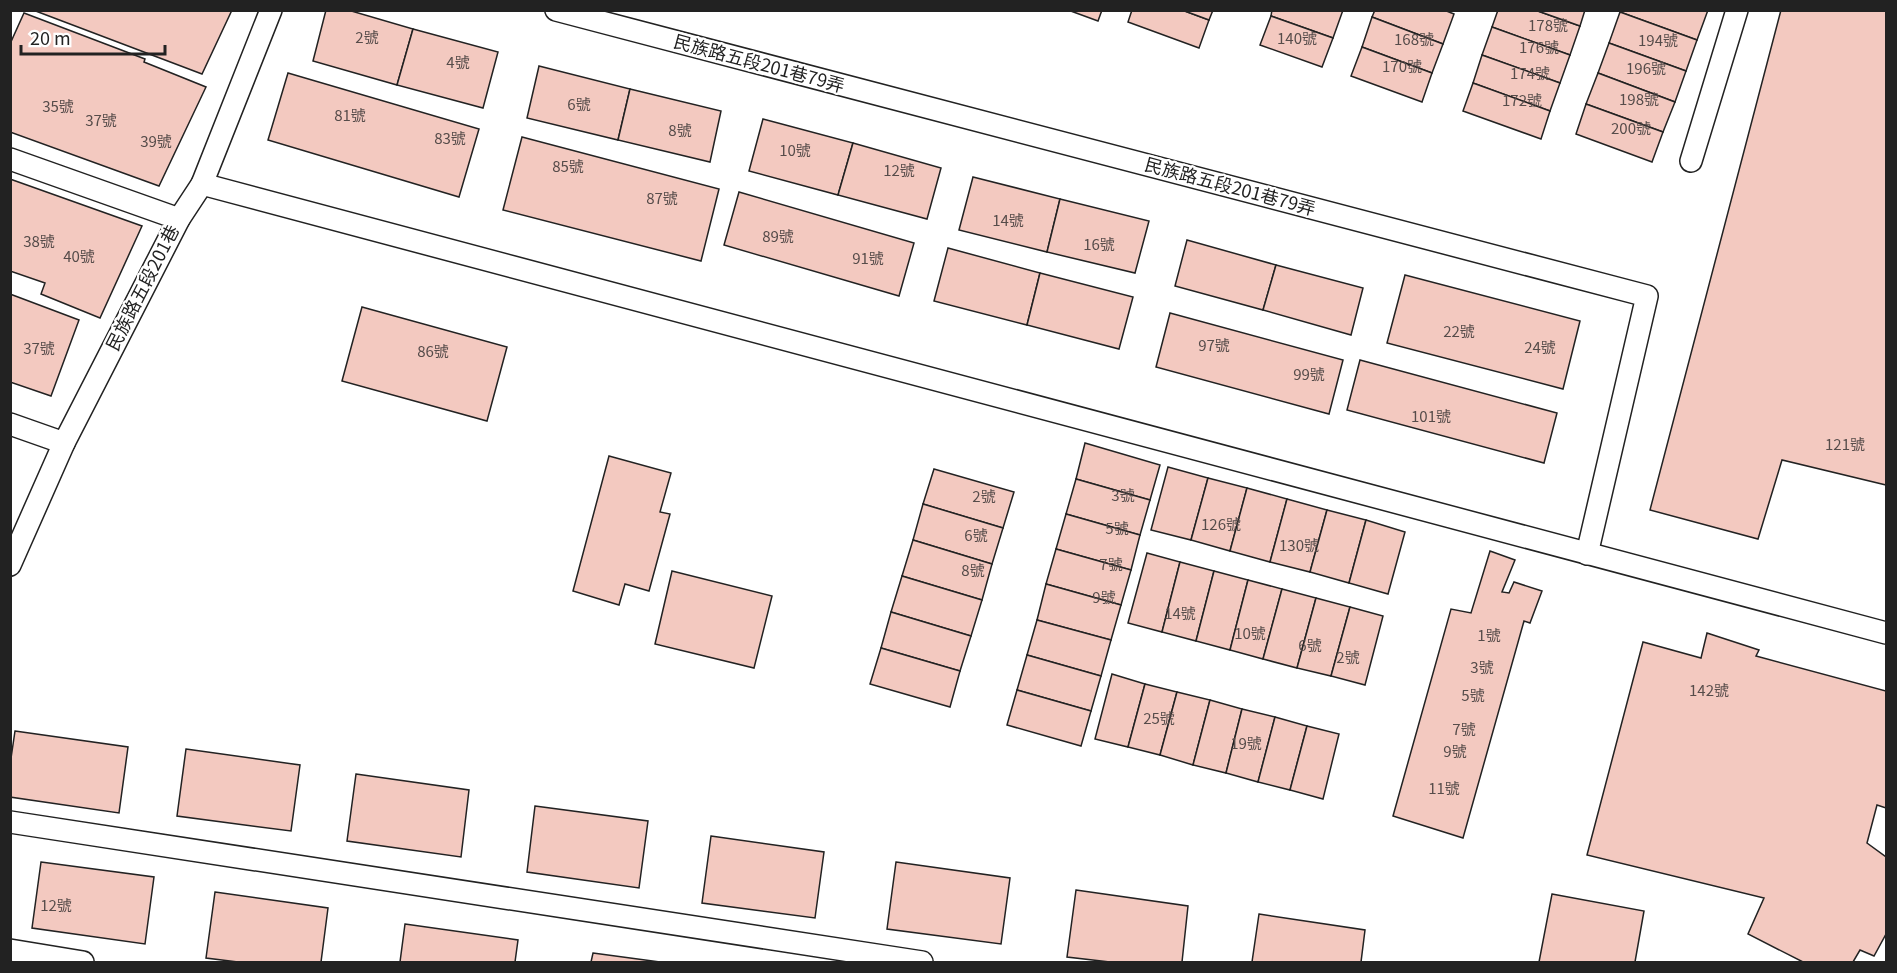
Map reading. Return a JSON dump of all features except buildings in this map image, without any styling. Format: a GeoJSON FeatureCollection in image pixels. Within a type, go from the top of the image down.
{"type":"FeatureCollection","features":[{"type":"Feature","properties":{"kind":"lane","name":"民族路五段201巷"},"geometry":{"type":"LineString","coordinates":[[10,565],[64,443],[179,219],[202,184],[271,10]]}},
{"type":"Feature","properties":{"kind":"lane","name":"民族路五段201巷79弄"},"geometry":{"type":"LineString","coordinates":[[556,10],[1647,296],[1587,554]]}},
{"type":"Feature","properties":{"kind":"lane"},"geometry":{"type":"LineString","coordinates":[[1690,161],[1737,10]]}},
{"type":"Feature","properties":{"kind":"lane"},"geometry":{"type":"LineString","coordinates":[[10,159],[179,219]]}},
{"type":"Feature","properties":{"kind":"lane"},"geometry":{"type":"LineString","coordinates":[[202,184],[1887,633]]}},
{"type":"Feature","properties":{"kind":"lane"},"geometry":{"type":"LineString","coordinates":[[10,424],[64,443]]}},
{"type":"Feature","properties":{"kind":"lane"},"geometry":{"type":"LineString","coordinates":[[10,822],[922,963]]}},
{"type":"Feature","properties":{"kind":"lane"},"geometry":{"type":"LineString","coordinates":[[10,950],[83,963]]}}]}
